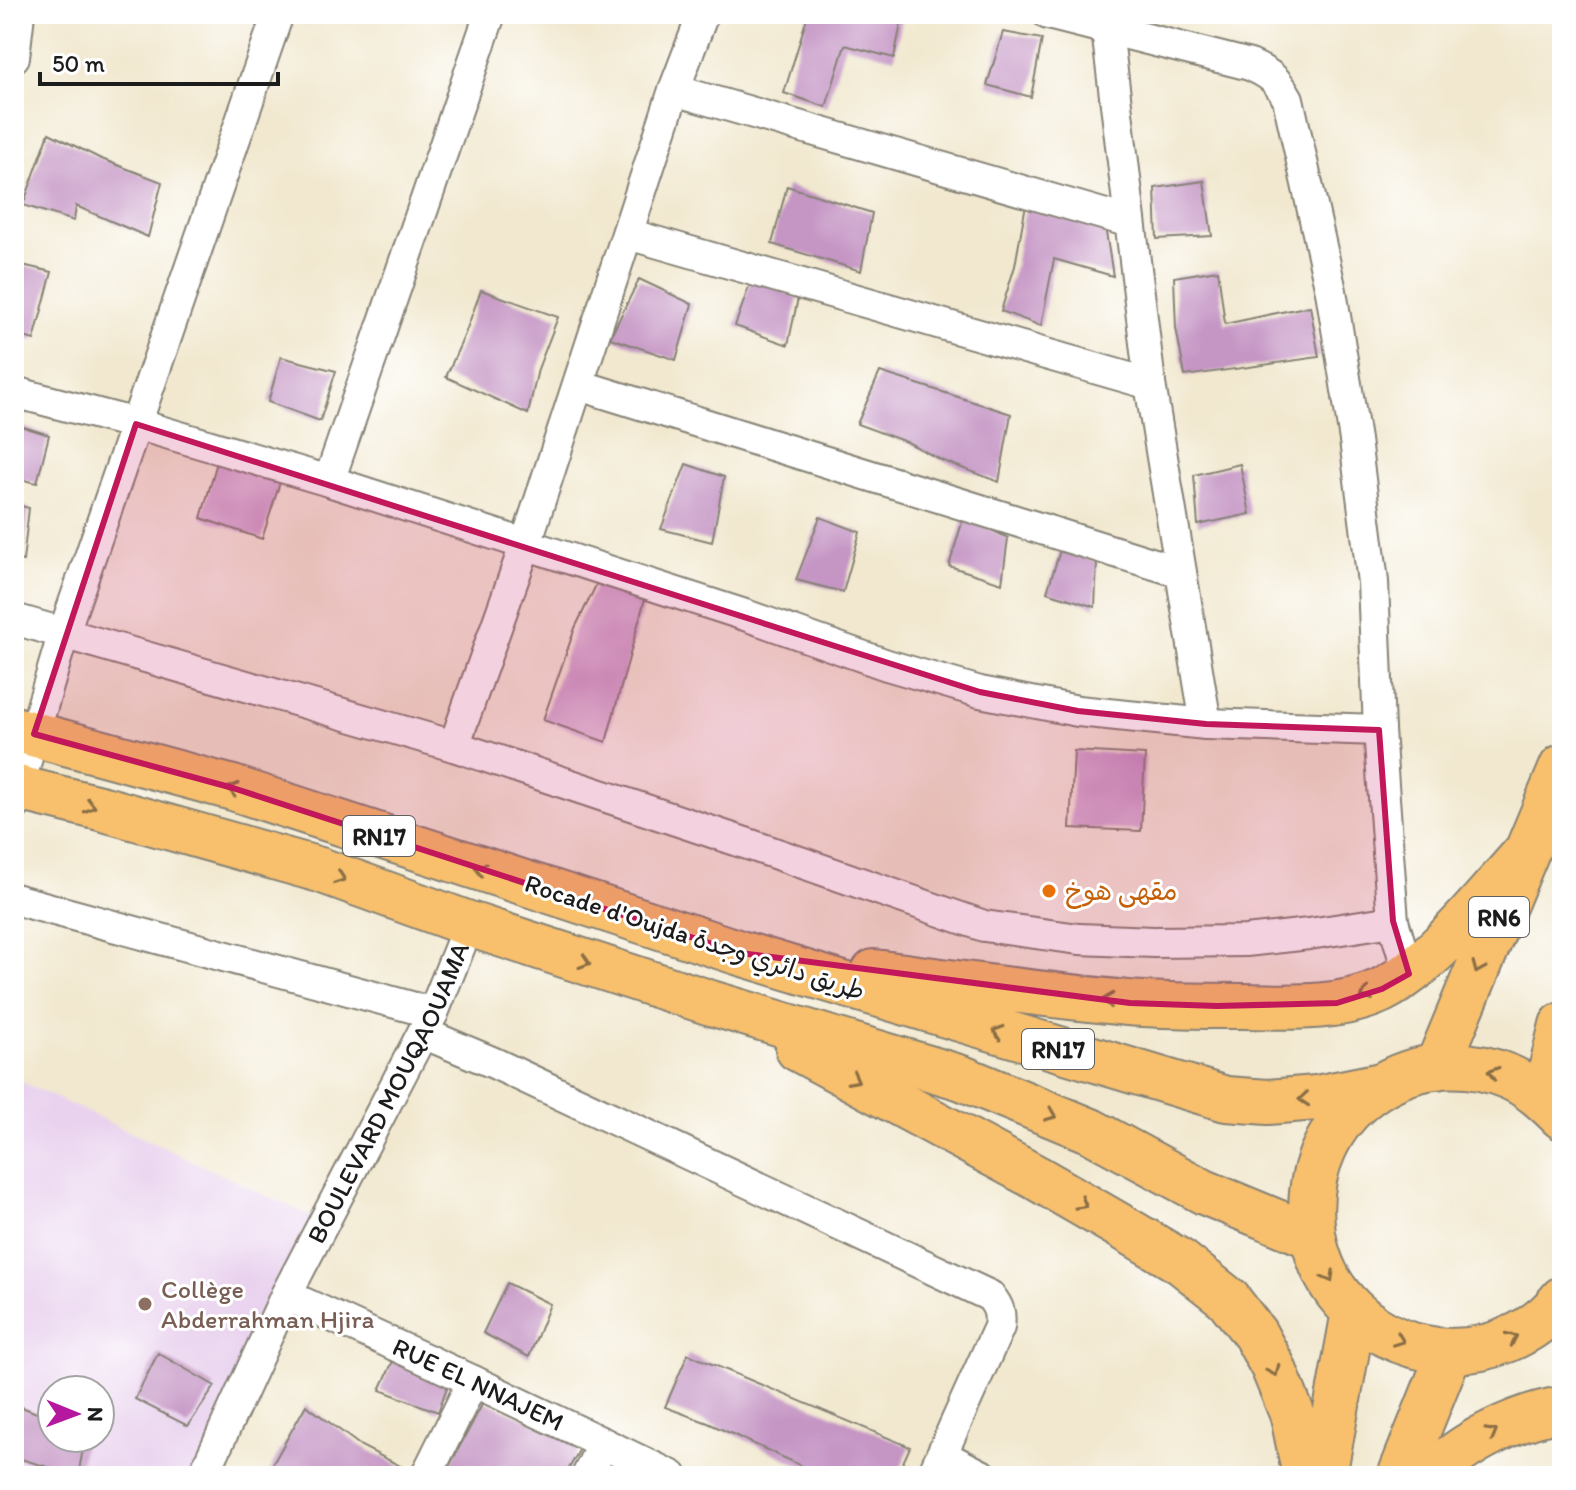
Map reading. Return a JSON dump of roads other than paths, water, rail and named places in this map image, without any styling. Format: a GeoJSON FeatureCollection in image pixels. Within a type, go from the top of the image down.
{"type":"FeatureCollection","features":[{"type":"Feature","properties":{"kind":"main road","name":"Rocade d'Oujda طريق دائري وجدة"},"geometry":{"type":"LineString","coordinates":[[24,732],[233,788],[740,953],[1226,1099],[1268,1102],[1316,1098],[1381,1085]]}},
{"type":"Feature","properties":{"kind":"main road","name":"RN6"},"geometry":{"type":"LineString","coordinates":[[1437,1067],[1562,767]]}},
{"type":"Feature","properties":{"kind":"main road","name":"Rocade d'Oujda طريق دائري وجدة"},"geometry":{"type":"LineString","coordinates":[[15,794],[104,809],[320,870],[469,924],[711,1003],[962,1078],[1091,1131],[1204,1192],[1313,1237]]}},
{"type":"Feature","properties":{"kind":"main road"},"geometry":{"type":"LineString","coordinates":[[740,953],[1130,1003],[1285,1007],[1337,1003],[1363,997],[1409,974],[1434,952],[1527,851]]}},
{"type":"Feature","properties":{"kind":"main road"},"geometry":{"type":"LineString","coordinates":[[711,1003],[1037,1178],[1181,1262],[1228,1299],[1255,1334],[1273,1367],[1293,1416],[1305,1476]]}},
{"type":"Feature","properties":{"kind":"main road"},"geometry":{"type":"LineString","coordinates":[[1553,1108],[1562,1025]]}},
{"type":"Feature","properties":{"kind":"main road"},"geometry":{"type":"LineString","coordinates":[[1553,1108],[1512,1078],[1475,1067],[1437,1067],[1408,1073],[1381,1085],[1347,1113],[1333,1130],[1323,1150],[1311,1192],[1313,1237],[1328,1277],[1354,1312],[1375,1329],[1398,1341],[1424,1349],[1474,1350],[1496,1344],[1518,1336],[1538,1323],[1562,1299]]}},
{"type":"Feature","properties":{"kind":"main road"},"geometry":{"type":"LineString","coordinates":[[1324,1476],[1354,1312]]}},
{"type":"Feature","properties":{"kind":"main road"},"geometry":{"type":"LineString","coordinates":[[1400,1476],[1450,1351]]}},
{"type":"Feature","properties":{"kind":"main road"},"geometry":{"type":"LineString","coordinates":[[1431,1476],[1468,1447],[1501,1427],[1526,1417],[1562,1409]]}},
{"type":"Feature","properties":{"kind":"street"},"geometry":{"type":"LineString","coordinates":[[14,57],[19,14]]}},
{"type":"Feature","properties":{"kind":"street"},"geometry":{"type":"LineString","coordinates":[[15,794],[24,732],[64,632],[278,14]]}},
{"type":"Feature","properties":{"kind":"street"},"geometry":{"type":"LineString","coordinates":[[329,481],[490,14]]}},
{"type":"Feature","properties":{"kind":"street"},"geometry":{"type":"LineString","coordinates":[[454,746],[579,385],[674,90],[703,14]]}},
{"type":"Feature","properties":{"kind":"street"},"geometry":{"type":"LineString","coordinates":[[1048,14],[1250,65],[1268,73],[1279,83],[1288,99],[1331,291],[1355,440],[1373,582],[1379,730],[1393,921],[1409,974]]}},
{"type":"Feature","properties":{"kind":"street"},"geometry":{"type":"LineString","coordinates":[[1107,30],[1150,384],[1206,724]]}},
{"type":"Feature","properties":{"kind":"street"},"geometry":{"type":"LineString","coordinates":[[674,90],[1130,222]]}},
{"type":"Feature","properties":{"kind":"street"},"geometry":{"type":"LineString","coordinates":[[628,234],[1150,384]]}},
{"type":"Feature","properties":{"kind":"street"},"geometry":{"type":"LineString","coordinates":[[579,385],[1180,572]]}},
{"type":"Feature","properties":{"kind":"street"},"geometry":{"type":"LineString","coordinates":[[14,392],[329,481],[748,616],[887,665],[980,692],[1078,711],[1206,724],[1379,730]]}},
{"type":"Feature","properties":{"kind":"street"},"geometry":{"type":"LineString","coordinates":[[14,619],[454,746],[984,926],[1079,939],[1246,941],[1393,921]]}},
{"type":"Feature","properties":{"kind":"street"},"geometry":{"type":"LineString","coordinates":[[14,899],[428,1023],[494,1063],[990,1296],[998,1305],[1001,1315],[999,1327],[937,1465],[983,1476]]}},
{"type":"Feature","properties":{"kind":"street","name":"BOULEVARD MOUQAOUAMA"},"geometry":{"type":"LineString","coordinates":[[203,1476],[286,1295],[428,1023],[469,924]]}},
{"type":"Feature","properties":{"kind":"street","name":"RUE EL NNAJEM"},"geometry":{"type":"LineString","coordinates":[[286,1295],[672,1476]]}},
{"type":"Feature","properties":{"kind":"street"},"geometry":{"type":"LineString","coordinates":[[426,1476],[473,1381]]}},
{"type":"Feature","properties":{"kind":"street"},"geometry":{"type":"LineString","coordinates":[[587,1476],[603,1443]]}},
{"type":"Feature","properties":{"kind":"place","name":"مقهى هوخ"},"geometry":{"type":"Point","coordinates":[1049,891]}},
{"type":"Feature","properties":{"kind":"place","name":"Collège Abderrahman Hjira"},"geometry":{"type":"Point","coordinates":[145,1304]}}]}
